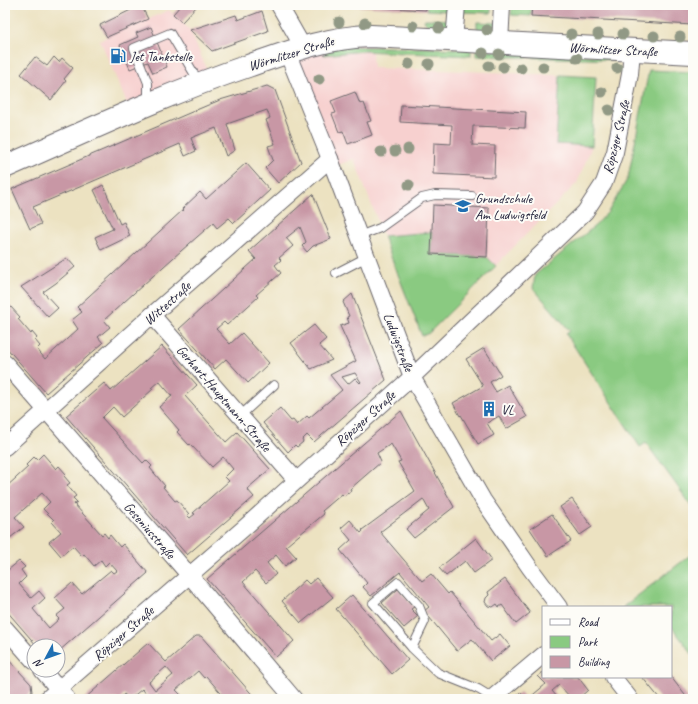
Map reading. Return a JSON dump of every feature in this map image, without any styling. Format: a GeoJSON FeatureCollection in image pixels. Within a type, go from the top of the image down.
{"type":"FeatureCollection","features":[{"type":"Feature","properties":{"kind":"street","name":"Ludwigstraße"},"geometry":{"type":"LineString","coordinates":[[279,5],[295,49],[330,159],[412,377],[483,500],[530,568],[559,606]]}},
{"type":"Feature","properties":{"kind":"street"},"geometry":{"type":"LineString","coordinates":[[454,41],[457,5]]}},
{"type":"Feature","properties":{"kind":"street"},"geometry":{"type":"LineString","coordinates":[[500,43],[502,5]]}},
{"type":"Feature","properties":{"kind":"street","name":"Wörmlitzer Straße"},"geometry":{"type":"LineString","coordinates":[[5,167],[199,83],[295,49],[338,38],[358,36],[693,53]]}},
{"type":"Feature","properties":{"kind":"street","name":"Röpziger Straße"},"geometry":{"type":"LineString","coordinates":[[58,696],[412,377],[585,212],[604,184],[615,152],[630,74],[632,50]]}},
{"type":"Feature","properties":{"kind":"street","name":"Wittestraße"},"geometry":{"type":"LineString","coordinates":[[5,447],[47,411],[152,315],[330,159]]}},
{"type":"Feature","properties":{"kind":"street","name":"Gerhart-Hauptmann-Straße"},"geometry":{"type":"LineString","coordinates":[[152,315],[296,480]]}},
{"type":"Feature","properties":{"kind":"street","name":"Geseniusstraße"},"geometry":{"type":"LineString","coordinates":[[5,363],[190,576],[294,699]]}},
{"type":"Feature","properties":{"kind":"street"},"geometry":{"type":"LineString","coordinates":[[5,628],[26,652]]}},
{"type":"Feature","properties":{"kind":"street"},"geometry":{"type":"LineString","coordinates":[[492,698],[542,657]]}},
{"type":"Feature","properties":{"kind":"street"},"geometry":{"type":"LineString","coordinates":[[47,678],[58,696]]}},
{"type":"Feature","properties":{"kind":"street"},"geometry":{"type":"LineString","coordinates":[[614,678],[630,699]]}},
{"type":"Feature","properties":{"kind":"lane"},"geometry":{"type":"LineString","coordinates":[[148,104],[148,83],[134,48],[170,33],[199,83]]}},
{"type":"Feature","properties":{"kind":"lane"},"geometry":{"type":"LineString","coordinates":[[359,236],[380,228],[422,198],[435,195],[472,196]]}},
{"type":"Feature","properties":{"kind":"lane"},"geometry":{"type":"LineString","coordinates":[[336,273],[367,257]]}},
{"type":"Feature","properties":{"kind":"lane"},"geometry":{"type":"LineString","coordinates":[[240,416],[274,385]]}},
{"type":"Feature","properties":{"kind":"lane"},"geometry":{"type":"LineString","coordinates":[[412,648],[425,621],[419,606],[398,582],[373,603],[412,648],[438,673],[478,689],[492,698]]}},
{"type":"Feature","properties":{"kind":"shaded area"},"geometry":{"type":"Polygon","coordinates":[[[169,10],[190,30],[207,70],[128,106],[100,40],[169,10]]]}},
{"type":"Feature","properties":{"kind":"shaded area","name":"Grundschule Am Ludwigsfeld"},"geometry":{"type":"Polygon","coordinates":[[[371,36],[373,68],[596,77],[592,146],[577,183],[429,333],[422,336],[354,159],[333,167],[287,52],[371,36]]]}},
{"type":"Feature","properties":{"kind":"green space"},"geometry":{"type":"Polygon","coordinates":[[[426,5],[447,5],[446,11],[426,10],[426,5]]]}},
{"type":"Feature","properties":{"kind":"green space"},"geometry":{"type":"Polygon","coordinates":[[[462,5],[491,5],[491,13],[462,12],[462,5]]]}},
{"type":"Feature","properties":{"kind":"green space"},"geometry":{"type":"Polygon","coordinates":[[[512,5],[532,5],[531,16],[511,15],[512,5]]]}},
{"type":"Feature","properties":{"kind":"green space"},"geometry":{"type":"Polygon","coordinates":[[[425,19],[450,20],[450,26],[445,32],[434,32],[424,21],[425,19]]]}},
{"type":"Feature","properties":{"kind":"green space"},"geometry":{"type":"Polygon","coordinates":[[[477,22],[497,23],[496,29],[491,35],[477,34],[477,22]]]}},
{"type":"Feature","properties":{"kind":"green space"},"geometry":{"type":"Polygon","coordinates":[[[343,46],[471,49],[471,56],[363,51],[324,55],[325,50],[343,46]]]}},
{"type":"Feature","properties":{"kind":"green space"},"geometry":{"type":"Polygon","coordinates":[[[476,50],[621,57],[621,60],[476,56],[476,50]]]}},
{"type":"Feature","properties":{"kind":"green space"},"geometry":{"type":"Polygon","coordinates":[[[649,70],[693,72],[693,508],[646,443],[640,447],[566,334],[570,331],[533,288],[535,275],[596,225],[608,212],[628,178],[649,70]]]}},
{"type":"Feature","properties":{"kind":"green space"},"geometry":{"type":"Polygon","coordinates":[[[560,75],[596,77],[592,146],[556,144],[560,75]]]}},
{"type":"Feature","properties":{"kind":"green space"},"geometry":{"type":"Polygon","coordinates":[[[432,232],[431,254],[487,257],[496,266],[429,333],[422,336],[383,236],[432,232]]]}},
{"type":"Feature","properties":{"kind":"green space"},"geometry":{"type":"Polygon","coordinates":[[[693,553],[693,655],[672,627],[672,606],[624,606],[693,553]]]}},
{"type":"Feature","properties":{"kind":"building"},"geometry":{"type":"Polygon","coordinates":[[[141,5],[148,19],[107,37],[100,25],[141,5]]]}},
{"type":"Feature","properties":{"kind":"building"},"geometry":{"type":"Polygon","coordinates":[[[181,5],[198,5],[182,22],[173,14],[181,5]]]}},
{"type":"Feature","properties":{"kind":"building"},"geometry":{"type":"Polygon","coordinates":[[[426,5],[426,10],[354,6],[426,5]]]}},
{"type":"Feature","properties":{"kind":"building"},"geometry":{"type":"Polygon","coordinates":[[[532,5],[693,5],[693,25],[531,16],[532,5]]]}},
{"type":"Feature","properties":{"kind":"building"},"geometry":{"type":"Polygon","coordinates":[[[262,11],[268,31],[212,51],[190,30],[236,15],[238,20],[262,11]]]}},
{"type":"Feature","properties":{"kind":"building"},"geometry":{"type":"Polygon","coordinates":[[[151,27],[167,67],[153,73],[148,62],[130,69],[120,45],[138,37],[136,33],[151,27]]]}},
{"type":"Feature","properties":{"kind":"building"},"geometry":{"type":"Polygon","coordinates":[[[35,57],[47,66],[54,57],[59,62],[62,58],[73,68],[64,79],[66,81],[51,100],[21,74],[35,57]]]}},
{"type":"Feature","properties":{"kind":"building"},"geometry":{"type":"Polygon","coordinates":[[[267,86],[275,90],[301,162],[278,183],[265,168],[273,160],[268,146],[275,144],[266,120],[270,118],[267,110],[227,124],[235,150],[226,156],[216,128],[191,138],[196,151],[185,156],[180,144],[33,207],[41,224],[30,229],[12,189],[220,100],[267,86]]]}},
{"type":"Feature","properties":{"kind":"building"},"geometry":{"type":"Polygon","coordinates":[[[355,92],[360,104],[364,103],[371,121],[367,122],[372,135],[348,144],[343,131],[339,132],[332,114],[336,113],[331,101],[355,92]]]}},
{"type":"Feature","properties":{"kind":"building"},"geometry":{"type":"Polygon","coordinates":[[[401,105],[526,112],[525,128],[473,126],[472,145],[495,146],[494,177],[433,174],[434,143],[451,144],[452,125],[400,122],[401,105]]]}},
{"type":"Feature","properties":{"kind":"building"},"geometry":{"type":"Polygon","coordinates":[[[246,163],[270,190],[234,223],[229,218],[217,228],[213,223],[104,320],[110,327],[98,337],[103,343],[46,393],[5,346],[5,304],[8,308],[10,306],[20,317],[18,319],[31,334],[32,332],[37,338],[35,340],[40,346],[37,349],[45,359],[78,329],[72,320],[82,312],[77,307],[183,210],[182,209],[200,192],[206,199],[246,163]]]}},
{"type":"Feature","properties":{"kind":"building"},"geometry":{"type":"Polygon","coordinates":[[[103,185],[120,224],[124,222],[130,236],[101,250],[95,237],[113,229],[94,190],[103,185]]]}},
{"type":"Feature","properties":{"kind":"building"},"geometry":{"type":"Polygon","coordinates":[[[313,194],[331,239],[313,246],[307,252],[302,246],[306,242],[300,227],[286,238],[293,246],[279,258],[281,260],[275,265],[281,273],[256,295],[258,297],[227,325],[224,322],[216,329],[230,344],[242,333],[269,363],[248,383],[226,359],[215,369],[179,329],[256,259],[249,251],[313,194]]]}},
{"type":"Feature","properties":{"kind":"building"},"geometry":{"type":"Polygon","coordinates":[[[433,205],[489,208],[487,257],[431,254],[433,205]]]}},
{"type":"Feature","properties":{"kind":"building"},"geometry":{"type":"Polygon","coordinates":[[[67,258],[75,267],[43,292],[58,308],[48,317],[21,287],[67,258]]]}},
{"type":"Feature","properties":{"kind":"building"},"geometry":{"type":"Polygon","coordinates":[[[352,294],[386,380],[314,442],[307,435],[302,440],[303,442],[297,447],[295,445],[288,452],[263,423],[280,408],[291,421],[293,420],[297,425],[307,416],[309,418],[342,390],[330,375],[356,361],[340,326],[349,323],[347,317],[349,316],[343,302],[352,294]],[[355,373],[342,377],[348,384],[355,378],[360,383],[361,382],[355,373]]]}},
{"type":"Feature","properties":{"kind":"building"},"geometry":{"type":"Polygon","coordinates":[[[314,325],[326,339],[319,345],[332,360],[311,369],[291,343],[314,325]]]}},
{"type":"Feature","properties":{"kind":"building"},"geometry":{"type":"Polygon","coordinates":[[[162,346],[197,385],[185,396],[226,442],[237,432],[270,469],[247,489],[254,497],[187,555],[66,416],[104,383],[111,391],[162,346]],[[159,381],[151,388],[153,389],[122,417],[113,407],[102,418],[143,463],[146,460],[152,466],[150,468],[165,486],[163,487],[175,501],[177,500],[189,514],[187,515],[190,518],[195,514],[193,513],[229,481],[225,477],[233,469],[223,457],[212,467],[177,432],[179,430],[159,407],[172,396],[159,381]]]}},
{"type":"Feature","properties":{"kind":"building","name":"VL"},"geometry":{"type":"Polygon","coordinates":[[[484,348],[501,375],[490,382],[496,392],[508,385],[527,417],[506,429],[499,416],[487,423],[494,435],[478,444],[453,403],[483,386],[466,359],[484,348]]]}},
{"type":"Feature","properties":{"kind":"building"},"geometry":{"type":"Polygon","coordinates":[[[401,411],[454,507],[414,538],[406,529],[429,510],[423,499],[380,532],[422,581],[431,574],[448,594],[450,592],[491,641],[500,634],[510,646],[491,661],[472,639],[457,651],[424,611],[429,607],[400,572],[371,596],[363,587],[367,583],[340,550],[351,540],[341,528],[350,520],[361,533],[363,531],[362,530],[415,491],[398,462],[401,461],[391,444],[377,453],[381,462],[350,489],[351,491],[344,496],[342,494],[322,511],[324,514],[286,546],[296,557],[285,566],[276,555],[267,563],[276,574],[266,583],[255,571],[243,582],[294,641],[276,657],[207,579],[401,411]]]}},
{"type":"Feature","properties":{"kind":"building"},"geometry":{"type":"Polygon","coordinates":[[[43,454],[56,469],[59,466],[66,474],[64,476],[70,483],[67,485],[76,496],[73,498],[77,502],[74,504],[102,535],[104,533],[108,538],[110,535],[120,547],[123,544],[148,573],[66,645],[66,638],[30,638],[5,609],[5,566],[8,570],[19,561],[25,567],[21,570],[26,577],[19,584],[31,598],[39,591],[45,598],[33,609],[49,628],[59,619],[56,616],[65,609],[55,598],[72,583],[82,594],[111,570],[114,573],[117,571],[109,562],[105,566],[101,560],[94,566],[84,554],[82,556],[73,546],[61,556],[49,542],[61,532],[52,522],[54,520],[43,509],[50,502],[42,493],[15,517],[24,527],[10,538],[5,532],[5,488],[28,467],[26,465],[34,457],[37,460],[43,454]]]}},
{"type":"Feature","properties":{"kind":"building"},"geometry":{"type":"Polygon","coordinates":[[[572,499],[592,527],[580,535],[560,507],[572,499]]]}},
{"type":"Feature","properties":{"kind":"building"},"geometry":{"type":"Polygon","coordinates":[[[552,514],[571,541],[548,556],[530,529],[552,514]]]}},
{"type":"Feature","properties":{"kind":"building"},"geometry":{"type":"Polygon","coordinates":[[[476,538],[492,560],[474,573],[465,561],[446,576],[439,568],[476,538]]]}},
{"type":"Feature","properties":{"kind":"building"},"geometry":{"type":"Polygon","coordinates":[[[316,578],[333,597],[301,623],[282,601],[305,580],[309,584],[316,578]]]}},
{"type":"Feature","properties":{"kind":"building"},"geometry":{"type":"Polygon","coordinates":[[[505,579],[530,613],[516,624],[502,605],[499,607],[497,604],[493,607],[488,606],[485,602],[489,595],[488,592],[505,579]]]}},
{"type":"Feature","properties":{"kind":"building"},"geometry":{"type":"Polygon","coordinates":[[[398,589],[414,607],[411,609],[418,616],[404,628],[382,603],[398,589]]]}},
{"type":"Feature","properties":{"kind":"building"},"geometry":{"type":"Polygon","coordinates":[[[352,595],[408,660],[392,674],[336,609],[352,595]]]}},
{"type":"Feature","properties":{"kind":"building"},"geometry":{"type":"Polygon","coordinates":[[[196,636],[201,636],[256,699],[226,699],[206,676],[204,678],[198,671],[176,690],[182,696],[178,699],[170,699],[168,697],[163,699],[158,693],[151,699],[142,689],[130,699],[124,694],[120,699],[84,699],[148,643],[166,662],[196,636]],[[166,667],[149,682],[155,690],[173,675],[166,667]]]}},
{"type":"Feature","properties":{"kind":"building"},"geometry":{"type":"Polygon","coordinates":[[[5,656],[31,684],[32,692],[23,699],[5,699],[5,656]]]}},
{"type":"Feature","properties":{"kind":"building"},"geometry":{"type":"Polygon","coordinates":[[[542,673],[542,678],[579,678],[588,690],[578,699],[572,699],[559,685],[552,691],[558,699],[528,699],[546,684],[538,676],[542,673]]]}},
{"type":"Feature","properties":{"kind":"building"},"geometry":{"type":"Polygon","coordinates":[[[643,678],[672,678],[688,699],[660,699],[643,678]]]}},
{"type":"Feature","properties":{"kind":"building"},"geometry":{"type":"Polygon","coordinates":[[[520,692],[526,699],[513,699],[520,692]]]}},
{"type":"Feature","properties":{"kind":"place","name":"Jet Tankstelle"},"geometry":{"type":"Point","coordinates":[118,56]}},
{"type":"Feature","properties":{"kind":"place","name":"Grundschule Am Ludwigsfeld"},"geometry":{"type":"Point","coordinates":[463,206]}},
{"type":"Feature","properties":{"kind":"place","name":"VL"},"geometry":{"type":"Point","coordinates":[489,409]}}]}
